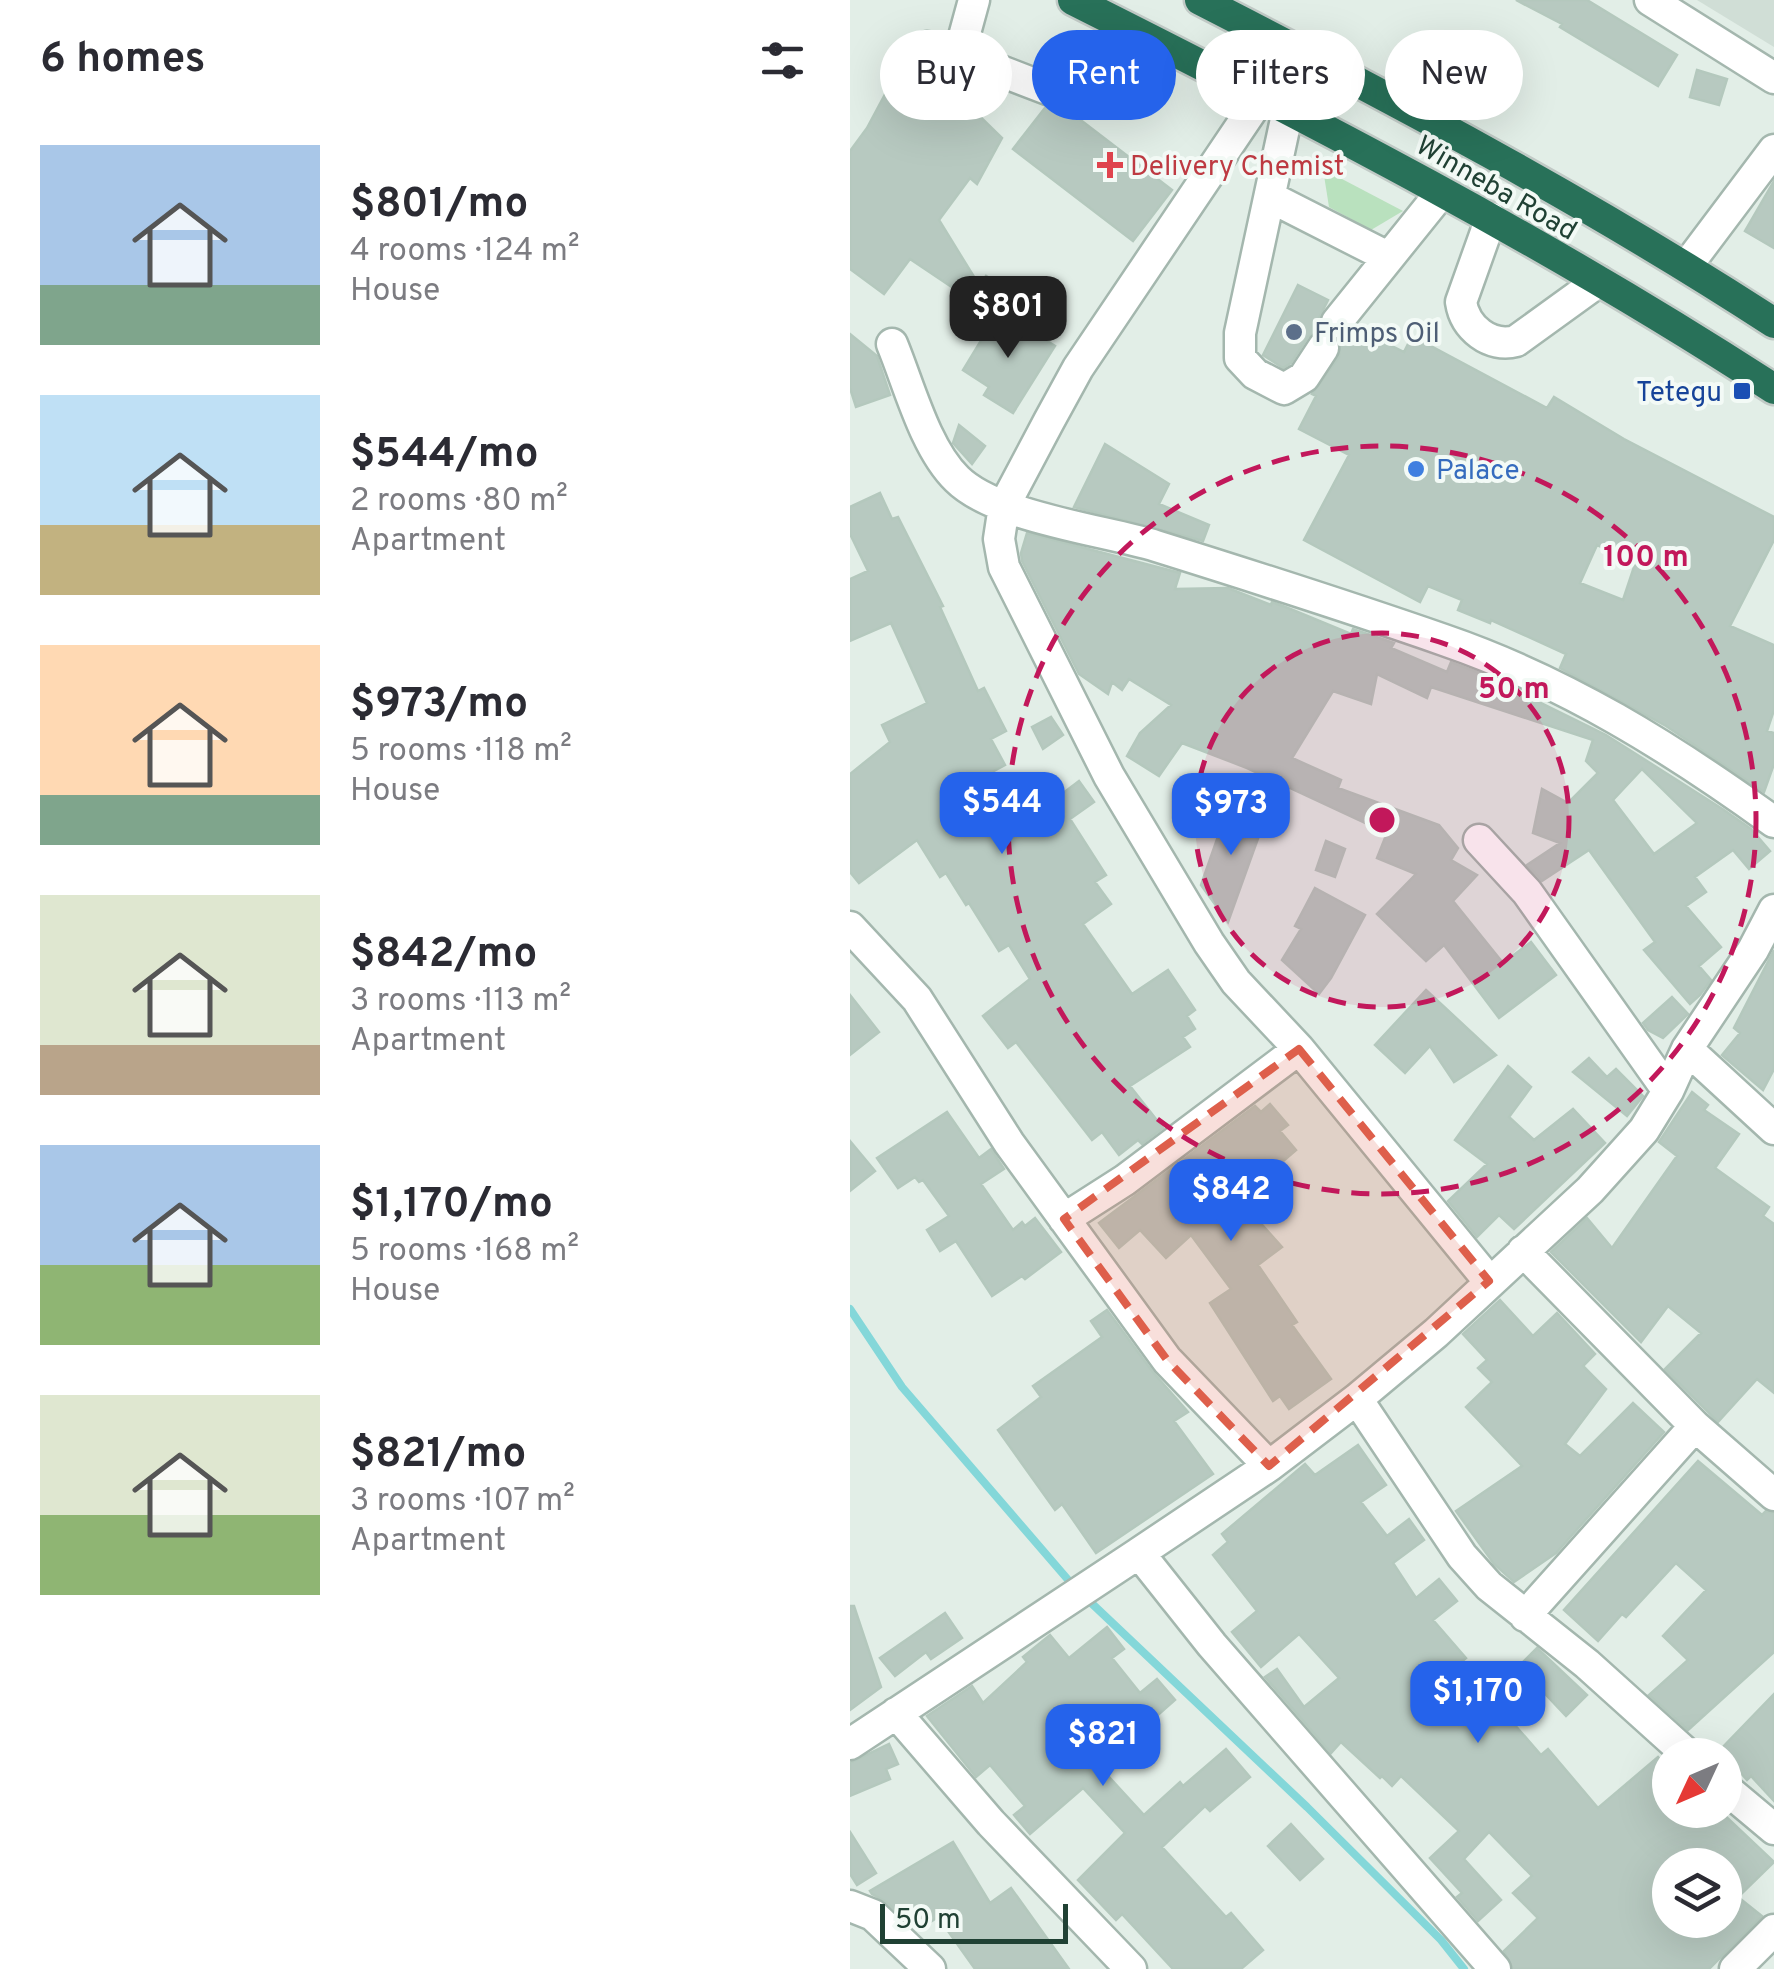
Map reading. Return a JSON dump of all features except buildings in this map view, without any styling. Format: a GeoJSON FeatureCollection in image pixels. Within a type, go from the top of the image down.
{"type":"FeatureCollection","features":[{"type":"Feature","properties":{"kind":"highway","name":"Winneba Road"},"geometry":{"type":"LineString","coordinates":[[1074,0],[1196,62]]}},
{"type":"Feature","properties":{"kind":"highway","name":"Winneba Road"},"geometry":{"type":"LineString","coordinates":[[1200,0],[1520,170],[1774,323]]}},
{"type":"Feature","properties":{"kind":"highway","name":"Winneba Road"},"geometry":{"type":"LineString","coordinates":[[1309,120],[1490,218],[1774,389]]}},
{"type":"Feature","properties":{"kind":"street"},"geometry":{"type":"LineString","coordinates":[[966,30],[974,0]]}},
{"type":"Feature","properties":{"kind":"street"},"geometry":{"type":"LineString","coordinates":[[1650,0],[1774,78]]}},
{"type":"Feature","properties":{"kind":"street"},"geometry":{"type":"LineString","coordinates":[[1262,120],[1078,368],[1004,506],[999,539],[1004,567],[1110,776],[1209,943],[1236,982],[1298,1050],[1488,1281]]}},
{"type":"Feature","properties":{"kind":"street"},"geometry":{"type":"LineString","coordinates":[[1274,120],[1270,196],[1240,333],[1240,358],[1254,374],[1284,389],[1304,377],[1330,335],[1440,194]]}},
{"type":"Feature","properties":{"kind":"street"},"geometry":{"type":"LineString","coordinates":[[1686,267],[1774,150]]}},
{"type":"Feature","properties":{"kind":"street"},"geometry":{"type":"LineString","coordinates":[[1270,196],[1388,257]]}},
{"type":"Feature","properties":{"kind":"street"},"geometry":{"type":"LineString","coordinates":[[1490,218],[1461,302],[1470,325],[1488,338],[1502,345],[1516,342],[1599,282]]}},
{"type":"Feature","properties":{"kind":"street"},"geometry":{"type":"LineString","coordinates":[[892,344],[935,449],[958,481],[1004,506],[1154,546],[1446,640],[1542,677],[1625,722],[1774,822]]}},
{"type":"Feature","properties":{"kind":"street"},"geometry":{"type":"LineString","coordinates":[[1478,840],[1527,892],[1668,1091]]}},
{"type":"Feature","properties":{"kind":"street"},"geometry":{"type":"LineString","coordinates":[[850,1744],[1269,1466],[1436,1333],[1590,1190],[1644,1130],[1687,1049],[1754,950],[1774,910]]}},
{"type":"Feature","properties":{"kind":"street"},"geometry":{"type":"LineString","coordinates":[[850,928],[917,1000],[1010,1143],[1167,1360],[1269,1466]]}},
{"type":"Feature","properties":{"kind":"street"},"geometry":{"type":"LineString","coordinates":[[1687,1049],[1774,1128]]}},
{"type":"Feature","properties":{"kind":"street"},"geometry":{"type":"LineString","coordinates":[[1064,1220],[1298,1050]]}},
{"type":"Feature","properties":{"kind":"street"},"geometry":{"type":"LineString","coordinates":[[1523,1251],[1694,1426],[1774,1495]]}},
{"type":"Feature","properties":{"kind":"street"},"geometry":{"type":"LineString","coordinates":[[1356,1399],[1462,1556],[1489,1586],[1587,1664],[1669,1738]]}},
{"type":"Feature","properties":{"kind":"street"},"geometry":{"type":"LineString","coordinates":[[1524,1616],[1694,1426]]}},
{"type":"Feature","properties":{"kind":"street"},"geometry":{"type":"LineString","coordinates":[[1140,1553],[1212,1645],[1495,1969]]}},
{"type":"Feature","properties":{"kind":"street"},"geometry":{"type":"LineString","coordinates":[[896,1714],[991,1823],[1131,1969]]}},
{"type":"Feature","properties":{"kind":"street"},"geometry":{"type":"LineString","coordinates":[[1742,1802],[1774,1829]]}},
{"type":"Feature","properties":{"kind":"street"},"geometry":{"type":"LineString","coordinates":[[850,1906],[873,1915],[930,1969]]}},
{"type":"Feature","properties":{"kind":"street"},"geometry":{"type":"LineString","coordinates":[[1735,1969],[1774,1930]]}},
{"type":"Feature","properties":{"kind":"highlighted area"},"geometry":{"type":"Polygon","coordinates":[[[1299,1049],[1489,1281],[1269,1466],[1167,1360],[1064,1219],[1299,1049]]]}},
{"type":"Feature","properties":{"kind":"shaded area"},"geometry":{"type":"Polygon","coordinates":[[[1697,0],[1774,0],[1774,47],[1697,0]]]}},
{"type":"Feature","properties":{"kind":"green space"},"geometry":{"type":"Polygon","coordinates":[[[1323,169],[1403,211],[1371,230],[1329,207],[1323,169]]]}},
{"type":"Feature","properties":{"kind":"waterway"},"geometry":{"type":"LineString","coordinates":[[850,1309],[902,1387],[1076,1589]]}},
{"type":"Feature","properties":{"kind":"waterway"},"geometry":{"type":"LineString","coordinates":[[1086,1598],[1307,1807],[1441,1940],[1464,1969]]}},
{"type":"Feature","properties":{"kind":"place","name":"Delivery Chemist"},"geometry":{"type":"Point","coordinates":[1110,165]}},
{"type":"Feature","properties":{"kind":"place","name":"Frimps Oil"},"geometry":{"type":"Point","coordinates":[1294,332]}},
{"type":"Feature","properties":{"kind":"place","name":"Tetegu"},"geometry":{"type":"Point","coordinates":[1742,391]}},
{"type":"Feature","properties":{"kind":"place","name":"Palace"},"geometry":{"type":"Point","coordinates":[1416,469]}}]}
